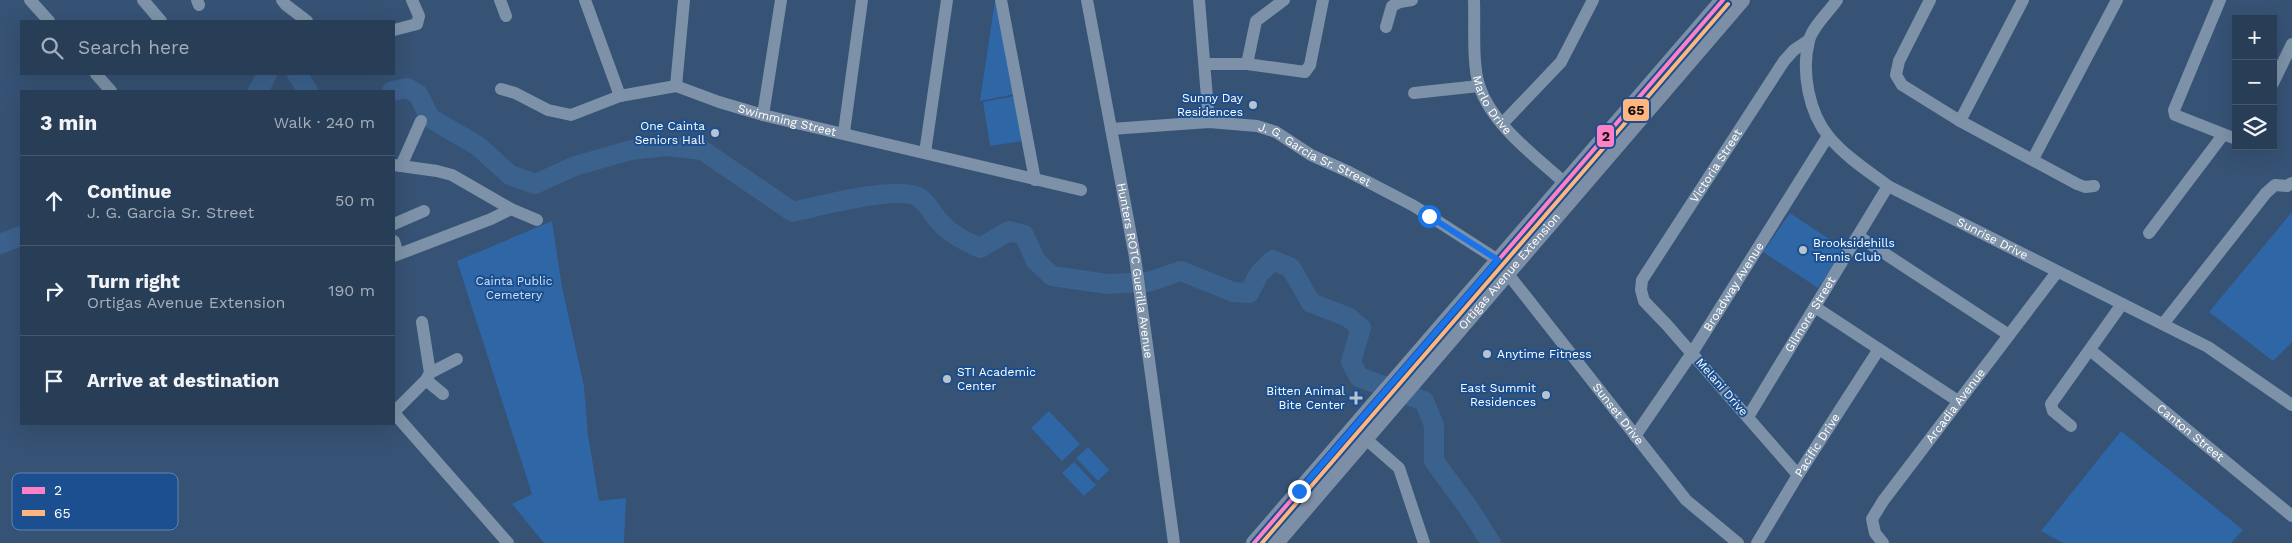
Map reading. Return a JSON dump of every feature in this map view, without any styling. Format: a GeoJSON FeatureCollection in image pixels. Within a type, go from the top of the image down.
{"type":"FeatureCollection","features":[{"type":"Feature","properties":{"kind":"main road","name":"Ortigas Avenue Extension"},"geometry":{"type":"LineString","coordinates":[[1276,543],[1508,274],[1654,93],[1723,0]]}},
{"type":"Feature","properties":{"kind":"main road","name":"Ortigas Avenue Extension"},"geometry":{"type":"LineString","coordinates":[[1254,543],[1565,183],[1742,0]]}},
{"type":"Feature","properties":{"kind":"street"},"geometry":{"type":"LineString","coordinates":[[30,0],[48,20]]}},
{"type":"Feature","properties":{"kind":"street"},"geometry":{"type":"LineString","coordinates":[[142,0],[160,20]]}},
{"type":"Feature","properties":{"kind":"street"},"geometry":{"type":"LineString","coordinates":[[282,0],[286,6],[307,20]]}},
{"type":"Feature","properties":{"kind":"street"},"geometry":{"type":"LineString","coordinates":[[395,30],[417,24],[419,16],[412,0]]}},
{"type":"Feature","properties":{"kind":"street"},"geometry":{"type":"LineString","coordinates":[[500,0],[506,16]]}},
{"type":"Feature","properties":{"kind":"street"},"geometry":{"type":"LineString","coordinates":[[585,0],[620,96]]}},
{"type":"Feature","properties":{"kind":"street"},"geometry":{"type":"LineString","coordinates":[[501,89],[515,93],[548,110],[571,115],[620,96],[676,86],[684,0]]}},
{"type":"Feature","properties":{"kind":"street"},"geometry":{"type":"LineString","coordinates":[[764,114],[781,0]]}},
{"type":"Feature","properties":{"kind":"street"},"geometry":{"type":"LineString","coordinates":[[844,132],[862,0]]}},
{"type":"Feature","properties":{"kind":"street"},"geometry":{"type":"LineString","coordinates":[[925,153],[947,0]]}},
{"type":"Feature","properties":{"kind":"street"},"geometry":{"type":"LineString","coordinates":[[1000,0],[1035,180]]}},
{"type":"Feature","properties":{"kind":"street","name":"Hunters ROTC Guerilla Avenue"},"geometry":{"type":"LineString","coordinates":[[1087,0],[1135,257],[1174,543]]}},
{"type":"Feature","properties":{"kind":"street"},"geometry":{"type":"LineString","coordinates":[[1199,0],[1208,122]]}},
{"type":"Feature","properties":{"kind":"street"},"geometry":{"type":"LineString","coordinates":[[1247,64],[1256,21],[1284,0]]}},
{"type":"Feature","properties":{"kind":"street"},"geometry":{"type":"LineString","coordinates":[[1205,64],[1247,64],[1299,73],[1305,72],[1310,65],[1323,0]]}},
{"type":"Feature","properties":{"kind":"street"},"geometry":{"type":"LineString","coordinates":[[1386,27],[1392,6],[1400,2],[1412,0]]}},
{"type":"Feature","properties":{"kind":"street","name":"Marlo Drive"},"geometry":{"type":"LineString","coordinates":[[1474,0],[1479,86],[1490,110],[1502,124],[1565,183]]}},
{"type":"Feature","properties":{"kind":"street"},"geometry":{"type":"LineString","coordinates":[[1502,124],[1561,62],[1593,0]]}},
{"type":"Feature","properties":{"kind":"street"},"geometry":{"type":"LineString","coordinates":[[1809,40],[1837,0]]}},
{"type":"Feature","properties":{"kind":"street"},"geometry":{"type":"LineString","coordinates":[[1930,0],[1899,61],[1896,75],[1902,86],[1960,121],[2085,187],[2094,186]]}},
{"type":"Feature","properties":{"kind":"street"},"geometry":{"type":"LineString","coordinates":[[1960,121],[2023,0]]}},
{"type":"Feature","properties":{"kind":"street"},"geometry":{"type":"LineString","coordinates":[[2032,159],[2116,0]]}},
{"type":"Feature","properties":{"kind":"street"},"geometry":{"type":"LineString","coordinates":[[2220,0],[2175,104],[2175,115],[2232,137]]}},
{"type":"Feature","properties":{"kind":"street","name":"Sunrise Drive"},"geometry":{"type":"LineString","coordinates":[[1809,40],[1807,84],[1814,110],[1828,136],[1856,164],[1888,186],[2208,347],[2292,405]]}},
{"type":"Feature","properties":{"kind":"street","name":"Victoria Street"},"geometry":{"type":"LineString","coordinates":[[1644,301],[1641,290],[1642,280],[1784,61],[1794,50],[1809,40]]}},
{"type":"Feature","properties":{"kind":"street"},"geometry":{"type":"LineString","coordinates":[[2277,75],[2292,44]]}},
{"type":"Feature","properties":{"kind":"street"},"geometry":{"type":"LineString","coordinates":[[97,75],[110,90]]}},
{"type":"Feature","properties":{"kind":"street","name":"Swimming Street"},"geometry":{"type":"LineString","coordinates":[[676,86],[719,102],[764,114],[1080,190]]}},
{"type":"Feature","properties":{"kind":"street"},"geometry":{"type":"LineString","coordinates":[[1414,93],[1479,86]]}},
{"type":"Feature","properties":{"kind":"street"},"geometry":{"type":"LineString","coordinates":[[421,121],[397,165],[452,175],[511,209],[537,220]]}},
{"type":"Feature","properties":{"kind":"street","name":"J. G. Garcia Sr. Street"},"geometry":{"type":"LineString","coordinates":[[1111,129],[1208,122],[1258,126],[1276,132],[1310,155],[1414,206],[1498,260]]}},
{"type":"Feature","properties":{"kind":"street"},"geometry":{"type":"LineString","coordinates":[[2148,233],[2223,134]]}},
{"type":"Feature","properties":{"kind":"street","name":"Broadway Avenue"},"geometry":{"type":"LineString","coordinates":[[1635,436],[1692,353],[1828,136]]}},
{"type":"Feature","properties":{"kind":"street"},"geometry":{"type":"LineString","coordinates":[[2163,324],[2266,193],[2275,185],[2287,186],[2292,183]]}},
{"type":"Feature","properties":{"kind":"street","name":"Gilmore Street"},"geometry":{"type":"LineString","coordinates":[[1748,417],[1888,186]]}},
{"type":"Feature","properties":{"kind":"street"},"geometry":{"type":"LineString","coordinates":[[395,250],[491,219],[511,209]]}},
{"type":"Feature","properties":{"kind":"street"},"geometry":{"type":"LineString","coordinates":[[395,224],[424,211]]}},
{"type":"Feature","properties":{"kind":"street"},"geometry":{"type":"LineString","coordinates":[[1858,236],[2009,336]]}},
{"type":"Feature","properties":{"kind":"street","name":"Arcadia Avenue"},"geometry":{"type":"LineString","coordinates":[[1883,543],[1875,533],[1872,519],[1958,401],[2057,272]]}},
{"type":"Feature","properties":{"kind":"street","name":"Sunset Drive"},"geometry":{"type":"LineString","coordinates":[[1508,274],[1686,500],[1738,543]]}},
{"type":"Feature","properties":{"kind":"street","name":"Melani Drive"},"geometry":{"type":"LineString","coordinates":[[1644,301],[1798,475]]}},
{"type":"Feature","properties":{"kind":"street"},"geometry":{"type":"LineString","coordinates":[[2071,426],[2053,411],[2051,404],[2055,395],[2090,350],[2122,304]]}},
{"type":"Feature","properties":{"kind":"street"},"geometry":{"type":"LineString","coordinates":[[1815,307],[1958,401]]}},
{"type":"Feature","properties":{"kind":"street"},"geometry":{"type":"LineString","coordinates":[[422,322],[428,376],[443,394]]}},
{"type":"Feature","properties":{"kind":"street","name":"Pacific Drive"},"geometry":{"type":"LineString","coordinates":[[1757,543],[1879,349]]}},
{"type":"Feature","properties":{"kind":"street","name":"Canton Street"},"geometry":{"type":"LineString","coordinates":[[2090,350],[2292,516]]}},
{"type":"Feature","properties":{"kind":"street"},"geometry":{"type":"LineString","coordinates":[[395,412],[428,376],[457,359]]}},
{"type":"Feature","properties":{"kind":"street"},"geometry":{"type":"LineString","coordinates":[[395,414],[508,543]]}},
{"type":"Feature","properties":{"kind":"street"},"geometry":{"type":"LineString","coordinates":[[1354,428],[1399,468],[1408,491],[1421,542]]}},
{"type":"Feature","properties":{"kind":"green space"},"geometry":{"type":"Polygon","coordinates":[[[995,0],[1015,94],[980,101],[995,0]]]}},
{"type":"Feature","properties":{"kind":"green space"},"geometry":{"type":"Polygon","coordinates":[[[1015,96],[1023,141],[990,146],[983,102],[1015,96]]]}},
{"type":"Feature","properties":{"kind":"green space"},"geometry":{"type":"Polygon","coordinates":[[[2292,212],[2292,342],[2273,361],[2209,312],[2292,212]]]}},
{"type":"Feature","properties":{"kind":"green space","name":"Brooksidehills Tennis Club"},"geometry":{"type":"Polygon","coordinates":[[[1790,213],[1844,249],[1818,288],[1763,252],[1790,213]]]}},
{"type":"Feature","properties":{"kind":"green space","name":"Cainta Public Cemetery"},"geometry":{"type":"Polygon","coordinates":[[[552,221],[562,287],[584,386],[588,435],[599,501],[626,498],[624,543],[544,543],[512,504],[532,494],[457,261],[552,221]]]}},
{"type":"Feature","properties":{"kind":"green space"},"geometry":{"type":"Polygon","coordinates":[[[1049,411],[1080,444],[1062,461],[1031,428],[1049,411]]]}},
{"type":"Feature","properties":{"kind":"green space"},"geometry":{"type":"Polygon","coordinates":[[[2121,431],[2243,530],[2231,543],[2063,543],[2041,531],[2121,431]]]}},
{"type":"Feature","properties":{"kind":"green space"},"geometry":{"type":"Polygon","coordinates":[[[1088,447],[1109,470],[1098,481],[1076,458],[1088,447]]]}},
{"type":"Feature","properties":{"kind":"green space"},"geometry":{"type":"Polygon","coordinates":[[[1074,462],[1096,485],[1084,496],[1062,473],[1074,462]]]}},
{"type":"Feature","properties":{"kind":"waterway"},"geometry":{"type":"LineString","coordinates":[[259,90],[266,75]]}},
{"type":"Feature","properties":{"kind":"waterway"},"geometry":{"type":"LineString","coordinates":[[298,75],[307,90]]}},
{"type":"Feature","properties":{"kind":"waterway"},"geometry":{"type":"LineString","coordinates":[[395,90],[407,88],[418,94],[430,118],[478,146],[510,175],[535,184],[575,166],[631,150],[666,146],[702,150],[793,212],[858,198],[910,194],[923,200],[948,230],[980,248],[1009,231],[1024,235],[1036,261],[1052,276],[1107,284],[1148,282],[1181,271],[1233,292],[1249,293],[1259,274],[1273,260],[1291,268],[1311,303],[1348,317],[1361,328],[1351,362],[1359,377],[1424,401],[1434,425],[1434,461],[1470,510],[1491,543]]}},
{"type":"Feature","properties":{"kind":"waterway"},"geometry":{"type":"LineString","coordinates":[[0,244],[20,236]]}},
{"type":"Feature","properties":{"kind":"transit line","name":"2"},"geometry":{"type":"LineString","coordinates":[[1254,543],[1723,0]]}},
{"type":"Feature","properties":{"kind":"transit line","name":"65"},"geometry":{"type":"LineString","coordinates":[[1262,543],[1728,4]]}},
{"type":"Feature","properties":{"kind":"place","name":"Sunny Day Residences"},"geometry":{"type":"Point","coordinates":[1253,105]}},
{"type":"Feature","properties":{"kind":"place","name":"One Cainta Seniors Hall"},"geometry":{"type":"Point","coordinates":[715,133]}},
{"type":"Feature","properties":{"kind":"place","name":"Brooksidehills Tennis Club"},"geometry":{"type":"Point","coordinates":[1803,250]}},
{"type":"Feature","properties":{"kind":"place","name":"Anytime Fitness"},"geometry":{"type":"Point","coordinates":[1487,354]}},
{"type":"Feature","properties":{"kind":"place","name":"STI Academic Center"},"geometry":{"type":"Point","coordinates":[947,379]}},
{"type":"Feature","properties":{"kind":"place","name":"East Summit Residences"},"geometry":{"type":"Point","coordinates":[1546,395]}},
{"type":"Feature","properties":{"kind":"place","name":"Bitten Animal Bite Center"},"geometry":{"type":"Point","coordinates":[1356,398]}},
{"type":"Feature","properties":{"kind":"route"},"geometry":{"type":"LineString","coordinates":[[1299,491],[1498,260],[1429,216]]}}]}
